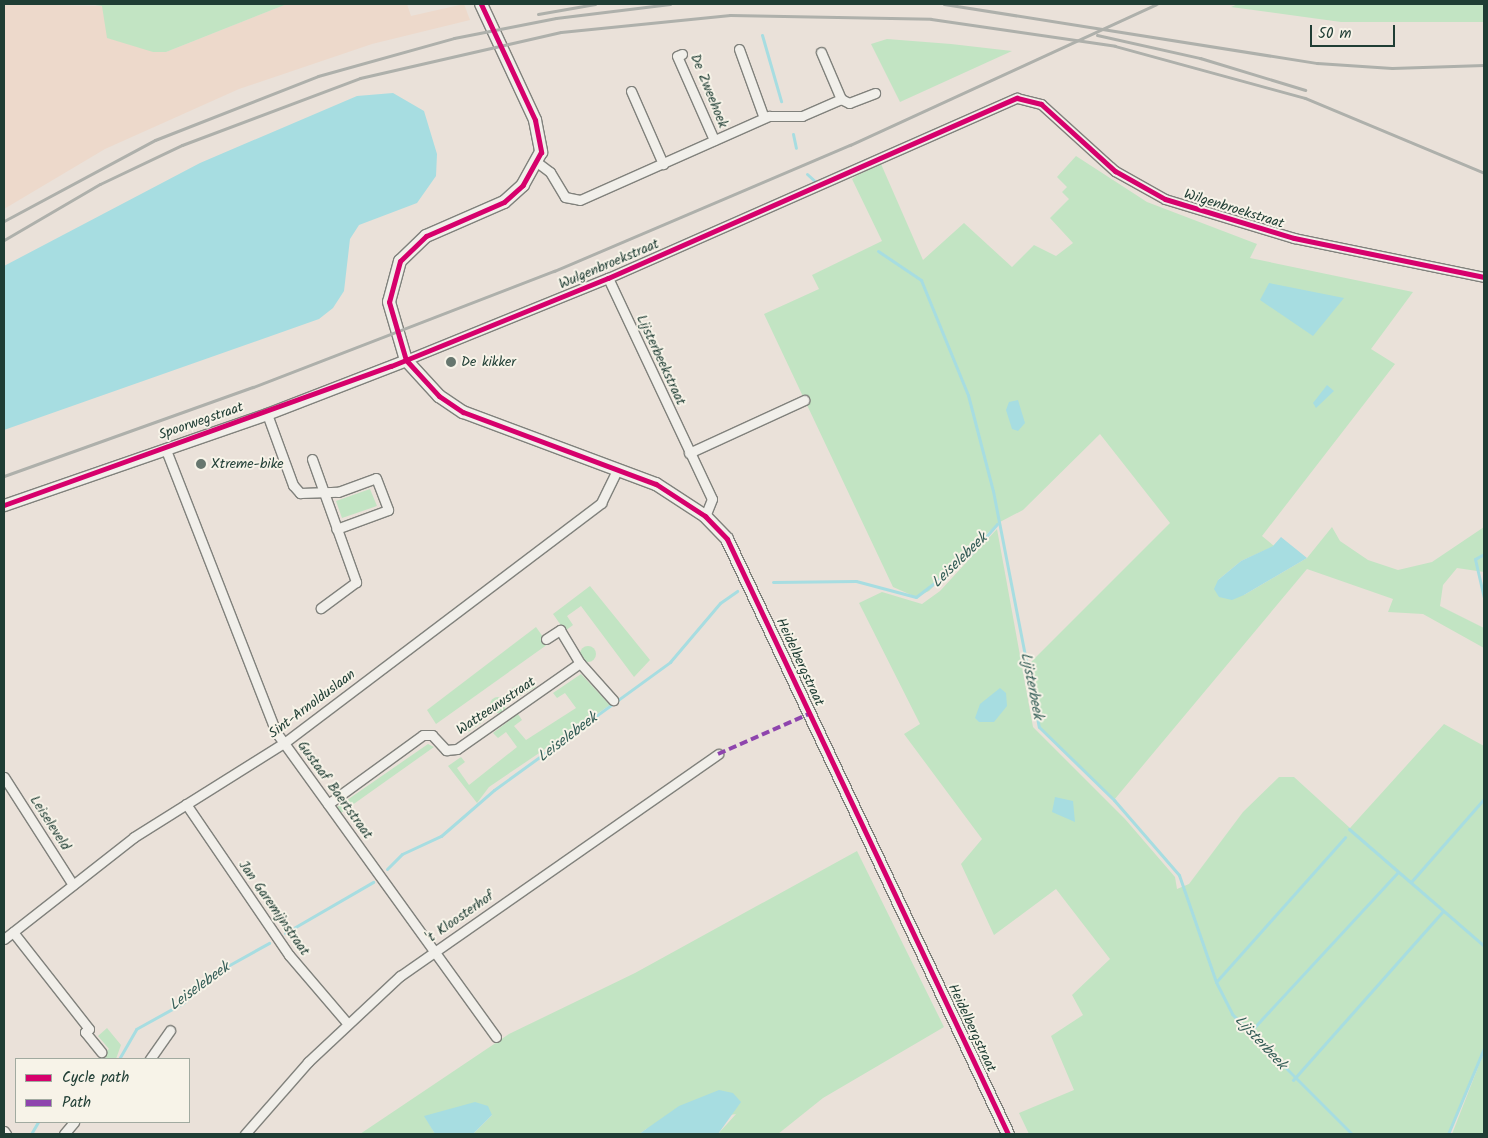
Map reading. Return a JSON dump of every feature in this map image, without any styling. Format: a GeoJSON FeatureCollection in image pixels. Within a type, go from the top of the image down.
{"type":"FeatureCollection","features":[{"type":"Feature","properties":{"kind":"main road"},"geometry":{"type":"LineString","coordinates":[[406,360],[389,302],[400,261],[426,236],[504,202],[538,163],[540,135],[535,120],[485,5]]}},
{"type":"Feature","properties":{"kind":"main road","name":"Heidelbergstraat"},"geometry":{"type":"LineString","coordinates":[[406,360],[433,390],[463,412],[656,484],[705,516],[727,539],[747,575],[1008,1134]]}},
{"type":"Feature","properties":{"kind":"street"},"geometry":{"type":"LineString","coordinates":[[739,50],[764,118]]}},
{"type":"Feature","properties":{"kind":"street"},"geometry":{"type":"LineString","coordinates":[[821,52],[841,99]]}},
{"type":"Feature","properties":{"kind":"street","name":"De Zweehoek"},"geometry":{"type":"LineString","coordinates":[[682,54],[677,56],[714,140]]}},
{"type":"Feature","properties":{"kind":"street"},"geometry":{"type":"LineString","coordinates":[[631,91],[663,164]]}},
{"type":"Feature","properties":{"kind":"street","name":"De Zweehoek"},"geometry":{"type":"LineString","coordinates":[[538,163],[550,172],[561,193],[574,200],[663,164],[764,118],[802,116],[841,99],[849,103],[874,93]]}},
{"type":"Feature","properties":{"kind":"street","name":"Wilgenbroekstraat"},"geometry":{"type":"LineString","coordinates":[[818,187],[1006,100],[1026,98],[1042,104],[1114,172],[1159,196],[1294,238],[1484,277]]}},
{"type":"Feature","properties":{"kind":"street","name":"Wulgenbroekstraat"},"geometry":{"type":"LineString","coordinates":[[406,360],[608,278],[818,187]]}},
{"type":"Feature","properties":{"kind":"street","name":"Lijsterbeekstraat"},"geometry":{"type":"LineString","coordinates":[[608,278],[689,453],[712,498],[705,516]]}},
{"type":"Feature","properties":{"kind":"street","name":"Spoorwegstraat"},"geometry":{"type":"LineString","coordinates":[[4,505],[267,414],[406,360]]}},
{"type":"Feature","properties":{"kind":"street"},"geometry":{"type":"LineString","coordinates":[[689,453],[804,400]]}},
{"type":"Feature","properties":{"kind":"street"},"geometry":{"type":"LineString","coordinates":[[267,414],[296,490],[338,492],[376,478],[388,510],[336,529]]}},
{"type":"Feature","properties":{"kind":"street","name":"Gustaaf Baertstraat"},"geometry":{"type":"LineString","coordinates":[[166,450],[284,743],[496,1037]]}},
{"type":"Feature","properties":{"kind":"street"},"geometry":{"type":"LineString","coordinates":[[312,459],[356,582],[321,608]]}},
{"type":"Feature","properties":{"kind":"street","name":"Sint-Arnolduslaan"},"geometry":{"type":"LineString","coordinates":[[4,939],[73,885],[186,804],[284,743],[602,502],[617,470]]}},
{"type":"Feature","properties":{"kind":"street"},"geometry":{"type":"LineString","coordinates":[[546,639],[560,630],[580,663],[613,700]]}},
{"type":"Feature","properties":{"kind":"street","name":"Watteeuwstraat"},"geometry":{"type":"LineString","coordinates":[[328,804],[423,735],[432,736],[446,750],[457,749],[580,663]]}},
{"type":"Feature","properties":{"kind":"street","name":"'t Kloosterhof"},"geometry":{"type":"LineString","coordinates":[[245,1134],[347,1023],[435,952],[718,754]]}},
{"type":"Feature","properties":{"kind":"street","name":"Leiseleveld"},"geometry":{"type":"LineString","coordinates":[[5,781],[73,885]]}},
{"type":"Feature","properties":{"kind":"street","name":"Jan Garemijnstraat"},"geometry":{"type":"LineString","coordinates":[[186,804],[290,955],[347,1023]]}},
{"type":"Feature","properties":{"kind":"street"},"geometry":{"type":"LineString","coordinates":[[13,932],[89,1029],[85,1032],[101,1052]]}},
{"type":"Feature","properties":{"kind":"street"},"geometry":{"type":"LineString","coordinates":[[151,1058],[170,1030]]}},
{"type":"Feature","properties":{"kind":"street"},"geometry":{"type":"LineString","coordinates":[[64,1134],[73,1123]]}},
{"type":"Feature","properties":{"kind":"shaded area"},"geometry":{"type":"Polygon","coordinates":[[[4,4],[102,6],[153,52],[166,52],[287,4],[407,4],[411,16],[464,4],[470,20],[372,44],[239,89],[105,149],[4,209],[4,4]]]}},
{"type":"Feature","properties":{"kind":"green space"},"geometry":{"type":"Polygon","coordinates":[[[88,4],[287,4],[166,52],[153,52],[107,38],[102,6],[88,4]]]}},
{"type":"Feature","properties":{"kind":"green space"},"geometry":{"type":"Polygon","coordinates":[[[1238,4],[1484,4],[1484,22],[1341,22],[1231,7],[1238,4]]]}},
{"type":"Feature","properties":{"kind":"green space"},"geometry":{"type":"Polygon","coordinates":[[[887,39],[1012,51],[900,102],[871,44],[887,39]]]}},
{"type":"Feature","properties":{"kind":"green space"},"geometry":{"type":"Polygon","coordinates":[[[1076,156],[1147,202],[1257,244],[1250,258],[1413,292],[1371,349],[1395,364],[1262,536],[1274,546],[1241,561],[1218,580],[1244,595],[1307,558],[1332,527],[1340,541],[1368,560],[1398,570],[1432,562],[1484,527],[1484,572],[1457,568],[1443,585],[1440,606],[1484,628],[1484,648],[1423,614],[1388,612],[1393,599],[1307,569],[1114,800],[1039,727],[1031,662],[1170,523],[1100,434],[1023,510],[998,523],[929,591],[916,597],[893,587],[764,314],[819,289],[812,275],[882,241],[852,179],[856,176],[881,164],[923,260],[964,223],[1012,267],[1034,245],[1056,256],[1073,243],[1050,218],[1069,199],[1062,192],[1067,187],[1057,177],[1076,156]]]}},
{"type":"Feature","properties":{"kind":"green space"},"geometry":{"type":"Polygon","coordinates":[[[370,489],[377,506],[342,518],[336,501],[370,489]]]}},
{"type":"Feature","properties":{"kind":"green space"},"geometry":{"type":"Polygon","coordinates":[[[997,529],[1033,727],[1125,819],[1175,877],[1177,889],[1189,884],[1243,812],[1279,777],[1294,777],[1350,828],[1444,724],[1484,746],[1484,1048],[1448,1134],[1029,1134],[1019,1113],[1074,1090],[1051,1036],[1083,1015],[1072,995],[1110,959],[1056,889],[994,935],[961,864],[982,839],[904,734],[920,724],[859,603],[882,592],[922,604],[940,591],[997,529]]]}},
{"type":"Feature","properties":{"kind":"green space"},"geometry":{"type":"Polygon","coordinates":[[[590,586],[650,660],[634,677],[581,606],[567,616],[573,625],[565,631],[553,614],[590,586]]]}},
{"type":"Feature","properties":{"kind":"green space"},"geometry":{"type":"Polygon","coordinates":[[[536,627],[548,644],[436,724],[427,710],[536,627]]]}},
{"type":"Feature","properties":{"kind":"green space"},"geometry":{"type":"Polygon","coordinates":[[[588,646],[596,654],[588,662],[580,654],[588,646]]]}},
{"type":"Feature","properties":{"kind":"green space"},"geometry":{"type":"Polygon","coordinates":[[[581,674],[610,705],[489,787],[477,803],[448,766],[461,757],[465,762],[457,768],[469,785],[517,747],[506,732],[498,738],[493,733],[518,714],[522,720],[514,726],[526,740],[576,708],[565,693],[557,698],[553,693],[581,674]]]}},
{"type":"Feature","properties":{"kind":"green space"},"geometry":{"type":"Polygon","coordinates":[[[531,680],[536,687],[518,697],[512,688],[531,680]]]}},
{"type":"Feature","properties":{"kind":"green space"},"geometry":{"type":"Polygon","coordinates":[[[498,697],[506,705],[498,713],[490,705],[498,697]]]}},
{"type":"Feature","properties":{"kind":"green space"},"geometry":{"type":"Polygon","coordinates":[[[478,712],[484,721],[468,732],[463,725],[478,712]]]}},
{"type":"Feature","properties":{"kind":"green space"},"geometry":{"type":"Polygon","coordinates":[[[428,744],[434,747],[341,813],[337,807],[428,744]]]}},
{"type":"Feature","properties":{"kind":"green space"},"geometry":{"type":"Polygon","coordinates":[[[857,851],[944,1027],[823,1098],[778,1134],[718,1134],[736,1114],[646,1129],[639,1134],[473,1134],[492,1115],[425,1116],[435,1134],[360,1134],[509,1034],[635,973],[857,851]]]}},
{"type":"Feature","properties":{"kind":"green space"},"geometry":{"type":"Polygon","coordinates":[[[107,1028],[121,1045],[116,1058],[99,1057],[109,1049],[98,1036],[107,1028]]]}},
{"type":"Feature","properties":{"kind":"green space"},"geometry":{"type":"Polygon","coordinates":[[[1484,1052],[1484,1134],[1452,1134],[1484,1052]]]}},
{"type":"Feature","properties":{"kind":"water"},"geometry":{"type":"Polygon","coordinates":[[[393,93],[424,111],[437,154],[436,176],[417,203],[359,225],[350,239],[344,291],[333,308],[319,319],[4,430],[4,266],[200,163],[357,96],[393,93]]]}},
{"type":"Feature","properties":{"kind":"water"},"geometry":{"type":"Polygon","coordinates":[[[1269,283],[1344,298],[1313,336],[1260,300],[1269,283]]]}},
{"type":"Feature","properties":{"kind":"water"},"geometry":{"type":"Polygon","coordinates":[[[1327,385],[1334,391],[1316,408],[1313,403],[1327,385]]]}},
{"type":"Feature","properties":{"kind":"water"},"geometry":{"type":"Polygon","coordinates":[[[1018,400],[1025,423],[1018,431],[1012,429],[1006,410],[1009,402],[1018,400]]]}},
{"type":"Feature","properties":{"kind":"water"},"geometry":{"type":"Polygon","coordinates":[[[1281,537],[1307,558],[1244,595],[1232,600],[1219,597],[1214,589],[1218,580],[1241,561],[1273,546],[1281,537]]]}},
{"type":"Feature","properties":{"kind":"water"},"geometry":{"type":"Polygon","coordinates":[[[1000,688],[1006,693],[1007,706],[994,722],[979,722],[975,718],[980,704],[1000,688]]]}},
{"type":"Feature","properties":{"kind":"water"},"geometry":{"type":"Polygon","coordinates":[[[1055,797],[1073,801],[1075,822],[1052,812],[1055,797]]]}},
{"type":"Feature","properties":{"kind":"water"},"geometry":{"type":"Polygon","coordinates":[[[719,1090],[733,1093],[741,1102],[718,1134],[639,1134],[679,1106],[719,1090]]]}},
{"type":"Feature","properties":{"kind":"water"},"geometry":{"type":"Polygon","coordinates":[[[475,1102],[488,1106],[492,1115],[473,1134],[435,1134],[424,1116],[475,1102]]]}},
{"type":"Feature","properties":{"kind":"waterway","name":"Lijsterbeek"},"geometry":{"type":"LineString","coordinates":[[762,35],[781,101]]}},
{"type":"Feature","properties":{"kind":"waterway","name":"Lijsterbeek"},"geometry":{"type":"LineString","coordinates":[[793,134],[796,148]]}},
{"type":"Feature","properties":{"kind":"waterway","name":"Lijsterbeek"},"geometry":{"type":"LineString","coordinates":[[807,174],[816,182]]}},
{"type":"Feature","properties":{"kind":"waterway","name":"Lijsterbeek"},"geometry":{"type":"LineString","coordinates":[[878,251],[921,280],[968,395],[993,491],[1039,727],[1114,800],[1179,875],[1216,982],[1232,1014],[1352,1134]]}},
{"type":"Feature","properties":{"kind":"waterway","name":"Leiselebeek"},"geometry":{"type":"LineString","coordinates":[[773,582],[856,581],[916,597],[968,557],[997,524]]}},
{"type":"Feature","properties":{"kind":"waterway"},"geometry":{"type":"LineString","coordinates":[[1484,554],[1475,559],[1484,597]]}},
{"type":"Feature","properties":{"kind":"waterway","name":"Leiselebeek"},"geometry":{"type":"LineString","coordinates":[[387,869],[402,854],[441,836],[494,790],[670,662],[720,603],[737,591]]}},
{"type":"Feature","properties":{"kind":"waterway"},"geometry":{"type":"LineString","coordinates":[[1411,882],[1484,799]]}},
{"type":"Feature","properties":{"kind":"waterway"},"geometry":{"type":"LineString","coordinates":[[1349,829],[1484,946]]}},
{"type":"Feature","properties":{"kind":"waterway"},"geometry":{"type":"LineString","coordinates":[[1216,982],[1345,837]]}},
{"type":"Feature","properties":{"kind":"waterway"},"geometry":{"type":"LineString","coordinates":[[1249,1033],[1398,872]]}},
{"type":"Feature","properties":{"kind":"waterway","name":"Leiselebeek"},"geometry":{"type":"LineString","coordinates":[[285,933],[373,882]]}},
{"type":"Feature","properties":{"kind":"waterway"},"geometry":{"type":"LineString","coordinates":[[1293,1080],[1443,911]]}},
{"type":"Feature","properties":{"kind":"waterway","name":"Leiselebeek"},"geometry":{"type":"LineString","coordinates":[[120,1058],[136,1029],[183,1003],[215,973],[269,943]]}},
{"type":"Feature","properties":{"kind":"waterway"},"geometry":{"type":"LineString","coordinates":[[1448,1134],[1484,1048]]}},
{"type":"Feature","properties":{"kind":"waterway","name":"Leiselebeek"},"geometry":{"type":"LineString","coordinates":[[31,1134],[37,1123]]}},
{"type":"Feature","properties":{"kind":"railway"},"geometry":{"type":"LineString","coordinates":[[538,14],[595,4]]}},
{"type":"Feature","properties":{"kind":"railway"},"geometry":{"type":"LineString","coordinates":[[4,221],[155,140],[318,76],[454,38],[556,18],[670,4]]}},
{"type":"Feature","properties":{"kind":"railway"},"geometry":{"type":"LineString","coordinates":[[944,4],[1317,63],[1392,68],[1484,65]]}},
{"type":"Feature","properties":{"kind":"railway"},"geometry":{"type":"LineString","coordinates":[[4,476],[253,387],[554,271],[850,145],[1156,4]]}},
{"type":"Feature","properties":{"kind":"railway"},"geometry":{"type":"LineString","coordinates":[[4,240],[100,184],[182,145],[360,78],[561,32],[730,15],[931,19],[1115,46],[1305,98],[1484,173]]}},
{"type":"Feature","properties":{"kind":"railway"},"geometry":{"type":"LineString","coordinates":[[1097,35],[1200,58],[1305,90]]}},
{"type":"Feature","properties":{"kind":"marked path"},"geometry":{"type":"LineString","coordinates":[[718,754],[811,713]]}},
{"type":"Feature","properties":{"kind":"cycle path"},"geometry":{"type":"LineString","coordinates":[[481,4],[535,120],[541,152],[523,185],[504,202],[426,236],[400,261],[389,302],[406,360],[439,396],[463,412],[656,484],[705,516],[727,539],[1008,1134]]}},
{"type":"Feature","properties":{"kind":"cycle path"},"geometry":{"type":"LineString","coordinates":[[4,505],[391,366],[608,278],[1017,98],[1041,104],[1115,171],[1165,199],[1294,238],[1484,277]]}},
{"type":"Feature","properties":{"kind":"place","name":"De kikker"},"geometry":{"type":"Point","coordinates":[451,362]}},
{"type":"Feature","properties":{"kind":"place","name":"Xtreme-bike"},"geometry":{"type":"Point","coordinates":[201,464]}}]}
